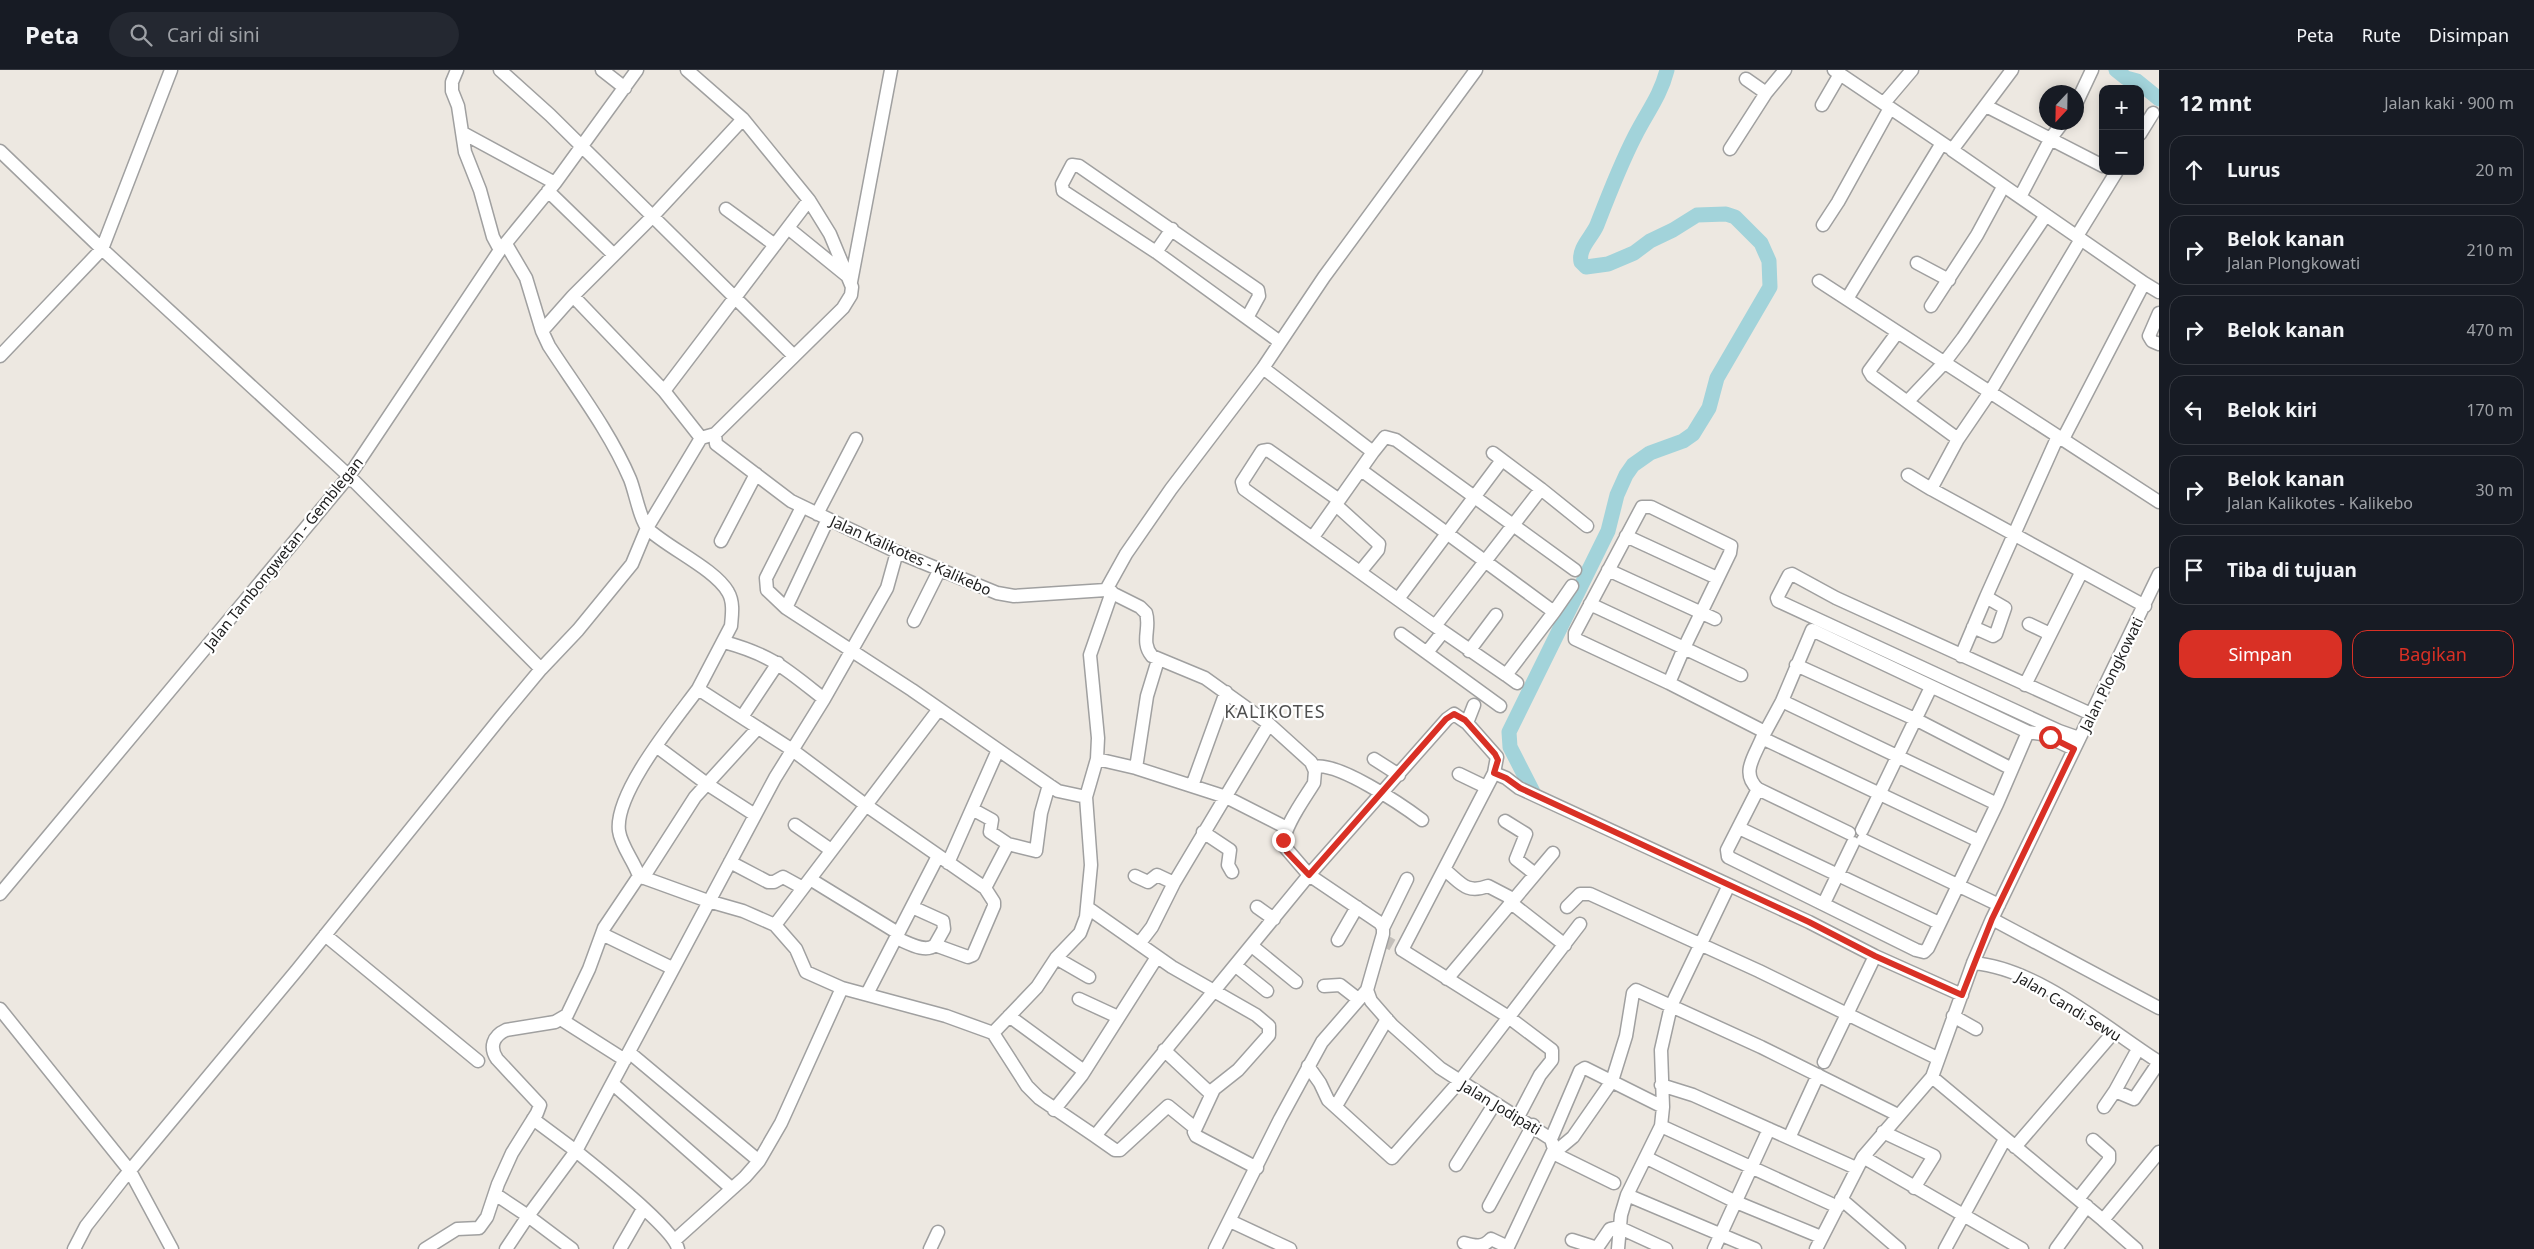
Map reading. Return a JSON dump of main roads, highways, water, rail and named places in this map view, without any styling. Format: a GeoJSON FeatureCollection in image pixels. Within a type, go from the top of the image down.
{"type":"FeatureCollection","features":[{"type":"Feature","properties":{"kind":"waterway"},"geometry":{"type":"LineString","coordinates":[[1534,794],[1510,747],[1509,732],[1608,531],[1617,495],[1626,475],[1633,465],[1650,453],[1683,441],[1693,434],[1709,408],[1717,378],[1770,287],[1769,261],[1761,243],[1735,217],[1726,214],[1697,215],[1673,230],[1650,241],[1634,253],[1608,264],[1586,267],[1581,262],[1583,247],[1597,225],[1624,158],[1657,96],[1667,70]]}},
{"type":"Feature","properties":{"kind":"waterway"},"geometry":{"type":"LineString","coordinates":[[2116,70],[2126,78],[2137,81],[2159,99]]}},
{"type":"Feature","properties":{"kind":"tunnel"},"geometry":{"type":"LineString","coordinates":[[1382,939],[1403,951]]}},
{"type":"Feature","properties":{"kind":"district","name":"KALIKOTES"},"geometry":{"type":"Point","coordinates":[1275,711]}}]}
